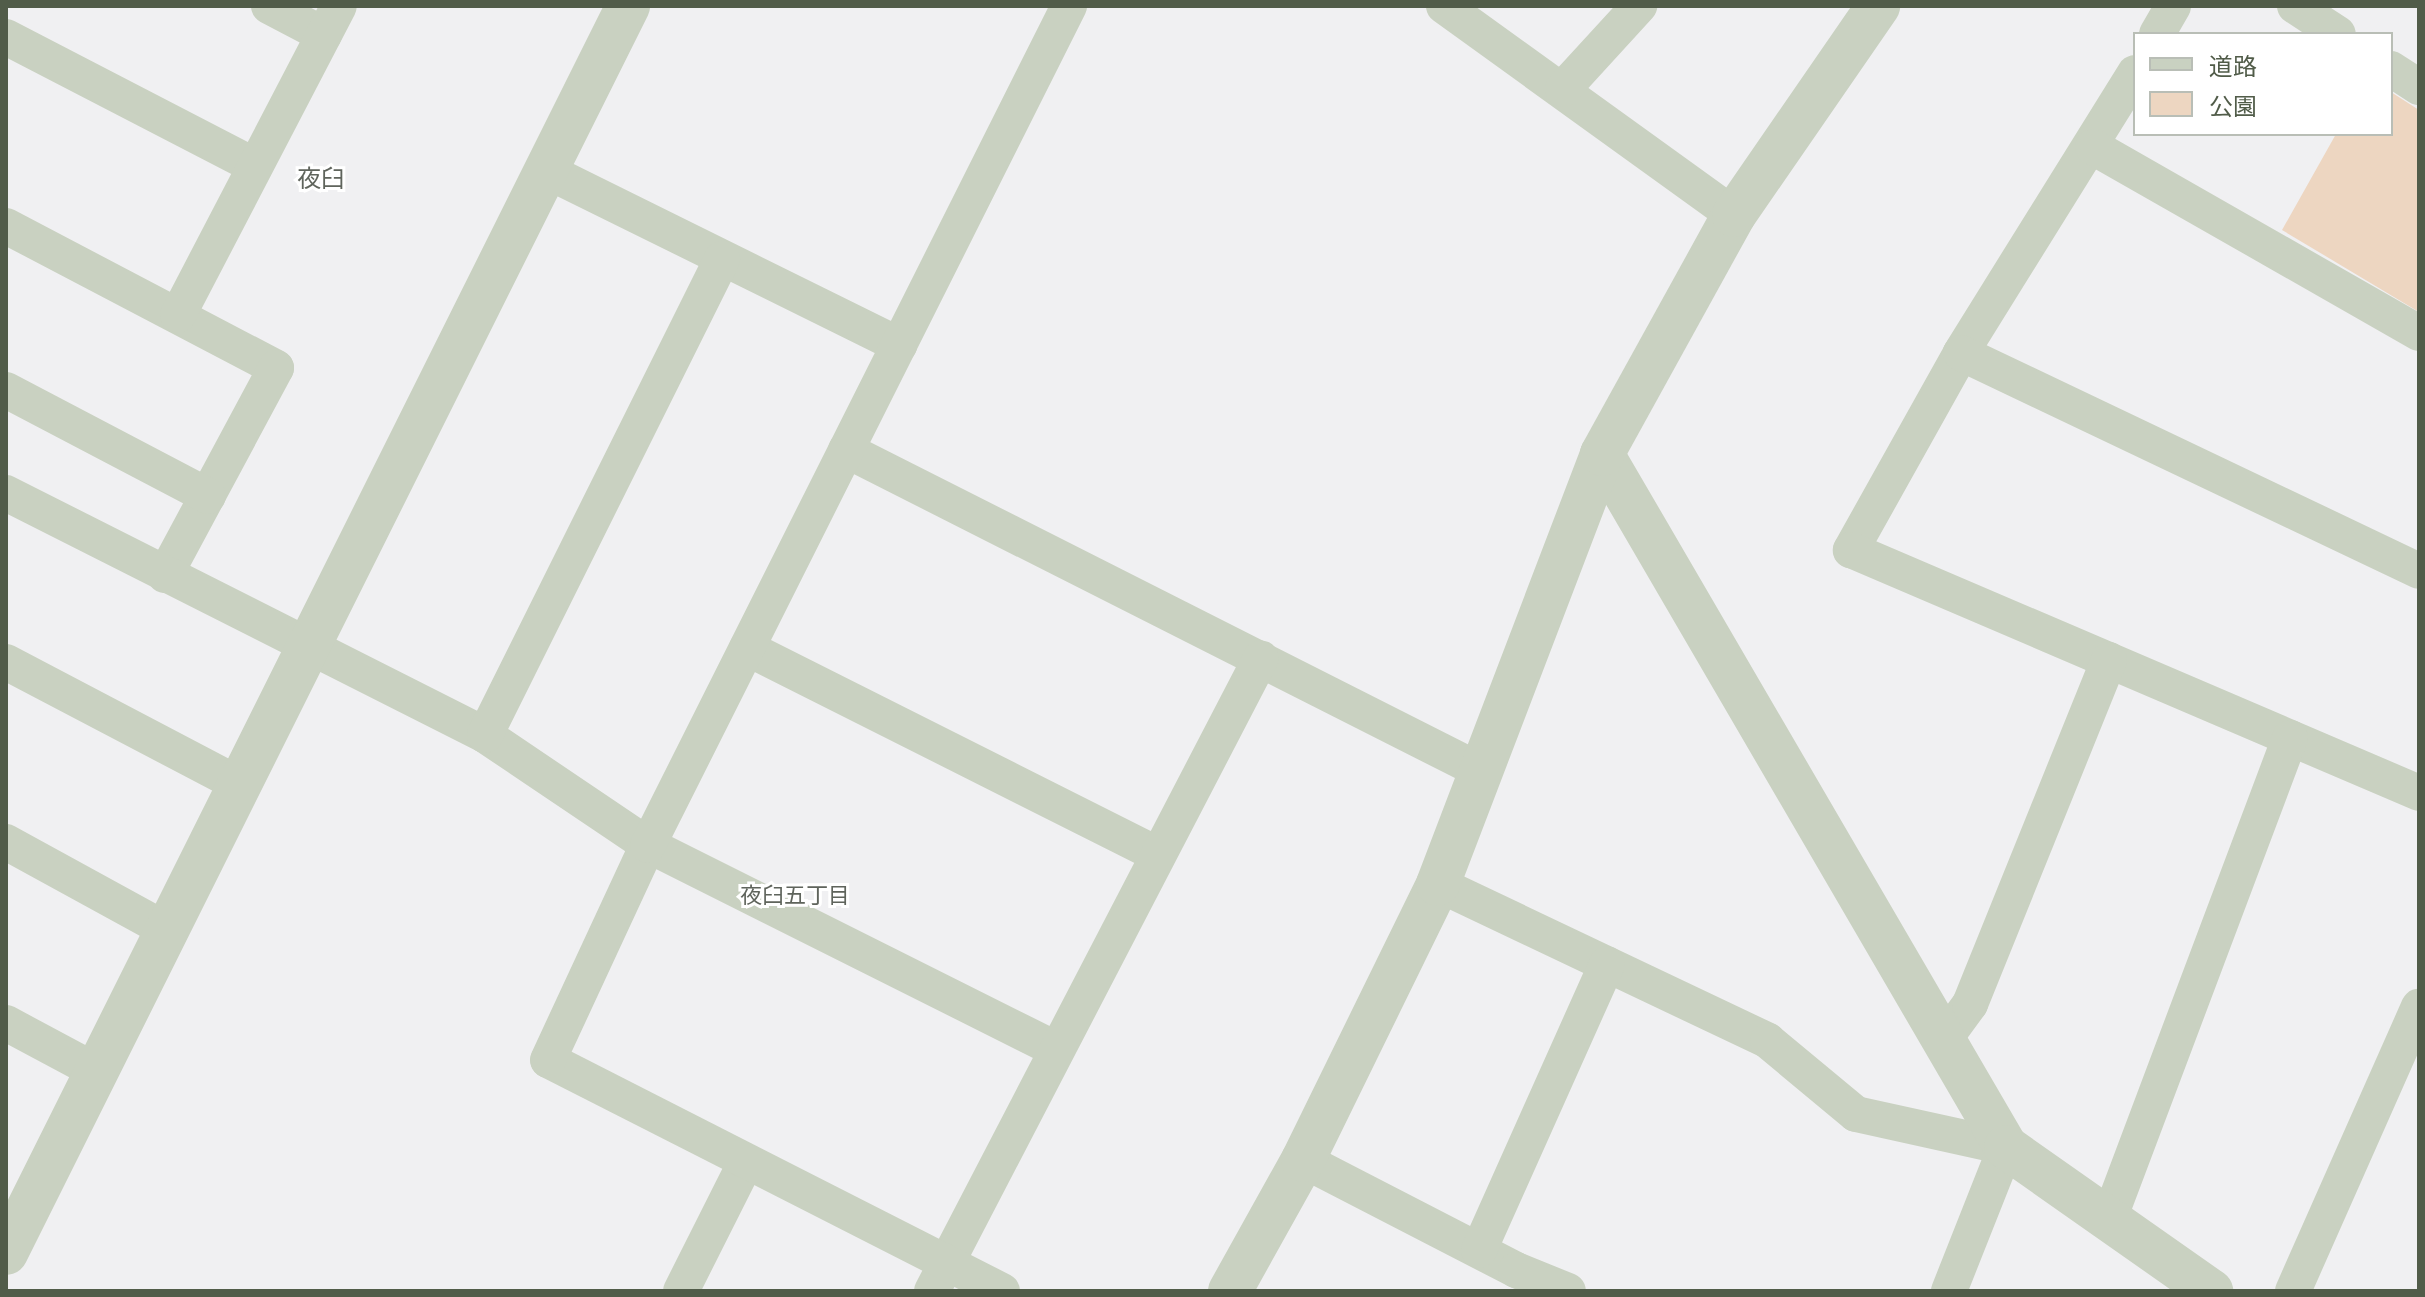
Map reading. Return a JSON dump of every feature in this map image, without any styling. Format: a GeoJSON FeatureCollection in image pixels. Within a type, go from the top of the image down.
{"type":"FeatureCollection","features":[{"type":"Feature","properties":{"kind":"street"},"geometry":{"type":"LineString","coordinates":[[178,315],[331,21],[269,6]]}},
{"type":"Feature","properties":{"kind":"street"},"geometry":{"type":"LineString","coordinates":[[6,1252],[236,783],[628,6]]}},
{"type":"Feature","properties":{"kind":"street"},"geometry":{"type":"LineString","coordinates":[[1002,1291],[940,1277],[745,1164],[548,1060],[648,845],[1069,6]]}},
{"type":"Feature","properties":{"kind":"street"},"geometry":{"type":"LineString","coordinates":[[1444,6],[1734,215]]}},
{"type":"Feature","properties":{"kind":"street"},"geometry":{"type":"LineString","coordinates":[[1563,89],[1639,6]]}},
{"type":"Feature","properties":{"kind":"street"},"geometry":{"type":"LineString","coordinates":[[1230,1291],[1303,1160],[1438,884],[1602,454],[1734,215],[1878,6]]}},
{"type":"Feature","properties":{"kind":"street"},"geometry":{"type":"LineString","coordinates":[[2158,32],[2173,6]]}},
{"type":"Feature","properties":{"kind":"street"},"geometry":{"type":"LineString","coordinates":[[2295,6],[2335,32]]}},
{"type":"Feature","properties":{"kind":"street"},"geometry":{"type":"LineString","coordinates":[[6,37],[255,166]]}},
{"type":"Feature","properties":{"kind":"street"},"geometry":{"type":"LineString","coordinates":[[2393,70],[2419,87]]}},
{"type":"Feature","properties":{"kind":"street"},"geometry":{"type":"LineString","coordinates":[[2133,77],[2093,147],[1961,353],[1851,550],[2419,793]]}},
{"type":"Feature","properties":{"kind":"street"},"geometry":{"type":"LineString","coordinates":[[2093,147],[2419,333]]}},
{"type":"Feature","properties":{"kind":"street"},"geometry":{"type":"LineString","coordinates":[[547,171],[899,345]]}},
{"type":"Feature","properties":{"kind":"street"},"geometry":{"type":"LineString","coordinates":[[6,226],[276,368],[165,575]]}},
{"type":"Feature","properties":{"kind":"street"},"geometry":{"type":"LineString","coordinates":[[485,735],[722,259]]}},
{"type":"Feature","properties":{"kind":"street"},"geometry":{"type":"LineString","coordinates":[[1961,353],[2419,571]]}},
{"type":"Feature","properties":{"kind":"street"},"geometry":{"type":"LineString","coordinates":[[6,390],[208,496]]}},
{"type":"Feature","properties":{"kind":"street"},"geometry":{"type":"LineString","coordinates":[[846,450],[1481,771]]}},
{"type":"Feature","properties":{"kind":"street"},"geometry":{"type":"LineString","coordinates":[[1602,454],[2006,1147]]}},
{"type":"Feature","properties":{"kind":"street"},"geometry":{"type":"LineString","coordinates":[[6,493],[304,647],[485,735],[648,845],[1057,1050]]}},
{"type":"Feature","properties":{"kind":"street"},"geometry":{"type":"LineString","coordinates":[[747,648],[1157,854]]}},
{"type":"Feature","properties":{"kind":"street"},"geometry":{"type":"LineString","coordinates":[[940,1277],[1261,658]]}},
{"type":"Feature","properties":{"kind":"street"},"geometry":{"type":"LineString","coordinates":[[1943,1041],[1970,1004],[2109,660]]}},
{"type":"Feature","properties":{"kind":"street"},"geometry":{"type":"LineString","coordinates":[[6,662],[236,783]]}},
{"type":"Feature","properties":{"kind":"street"},"geometry":{"type":"LineString","coordinates":[[2109,1219],[2290,738]]}},
{"type":"Feature","properties":{"kind":"street"},"geometry":{"type":"LineString","coordinates":[[6,842],[165,929]]}},
{"type":"Feature","properties":{"kind":"street"},"geometry":{"type":"LineString","coordinates":[[1438,884],[1768,1041],[1856,1114],[2006,1147],[2211,1291]]}},
{"type":"Feature","properties":{"kind":"street"},"geometry":{"type":"LineString","coordinates":[[1479,1250],[1607,964]]}},
{"type":"Feature","properties":{"kind":"street"},"geometry":{"type":"LineString","coordinates":[[2293,1291],[2419,1007]]}},
{"type":"Feature","properties":{"kind":"street"},"geometry":{"type":"LineString","coordinates":[[6,1023],[96,1071]]}},
{"type":"Feature","properties":{"kind":"street"},"geometry":{"type":"LineString","coordinates":[[1949,1291],[2006,1147]]}},
{"type":"Feature","properties":{"kind":"street"},"geometry":{"type":"LineString","coordinates":[[1303,1160],[1479,1250],[1510,1280],[1568,1291]]}},
{"type":"Feature","properties":{"kind":"street"},"geometry":{"type":"LineString","coordinates":[[681,1291],[745,1164]]}},
{"type":"Feature","properties":{"kind":"green space"},"geometry":{"type":"Polygon","coordinates":[[[2393,93],[2419,110],[2419,312],[2282,230],[2335,136],[2393,136],[2393,93]]]}},
{"type":"Feature","properties":{"kind":"district","name":"夜臼"},"geometry":{"type":"Point","coordinates":[321,179]}},
{"type":"Feature","properties":{"kind":"district","name":"夜臼五丁目"},"geometry":{"type":"Point","coordinates":[795,896]}}]}
